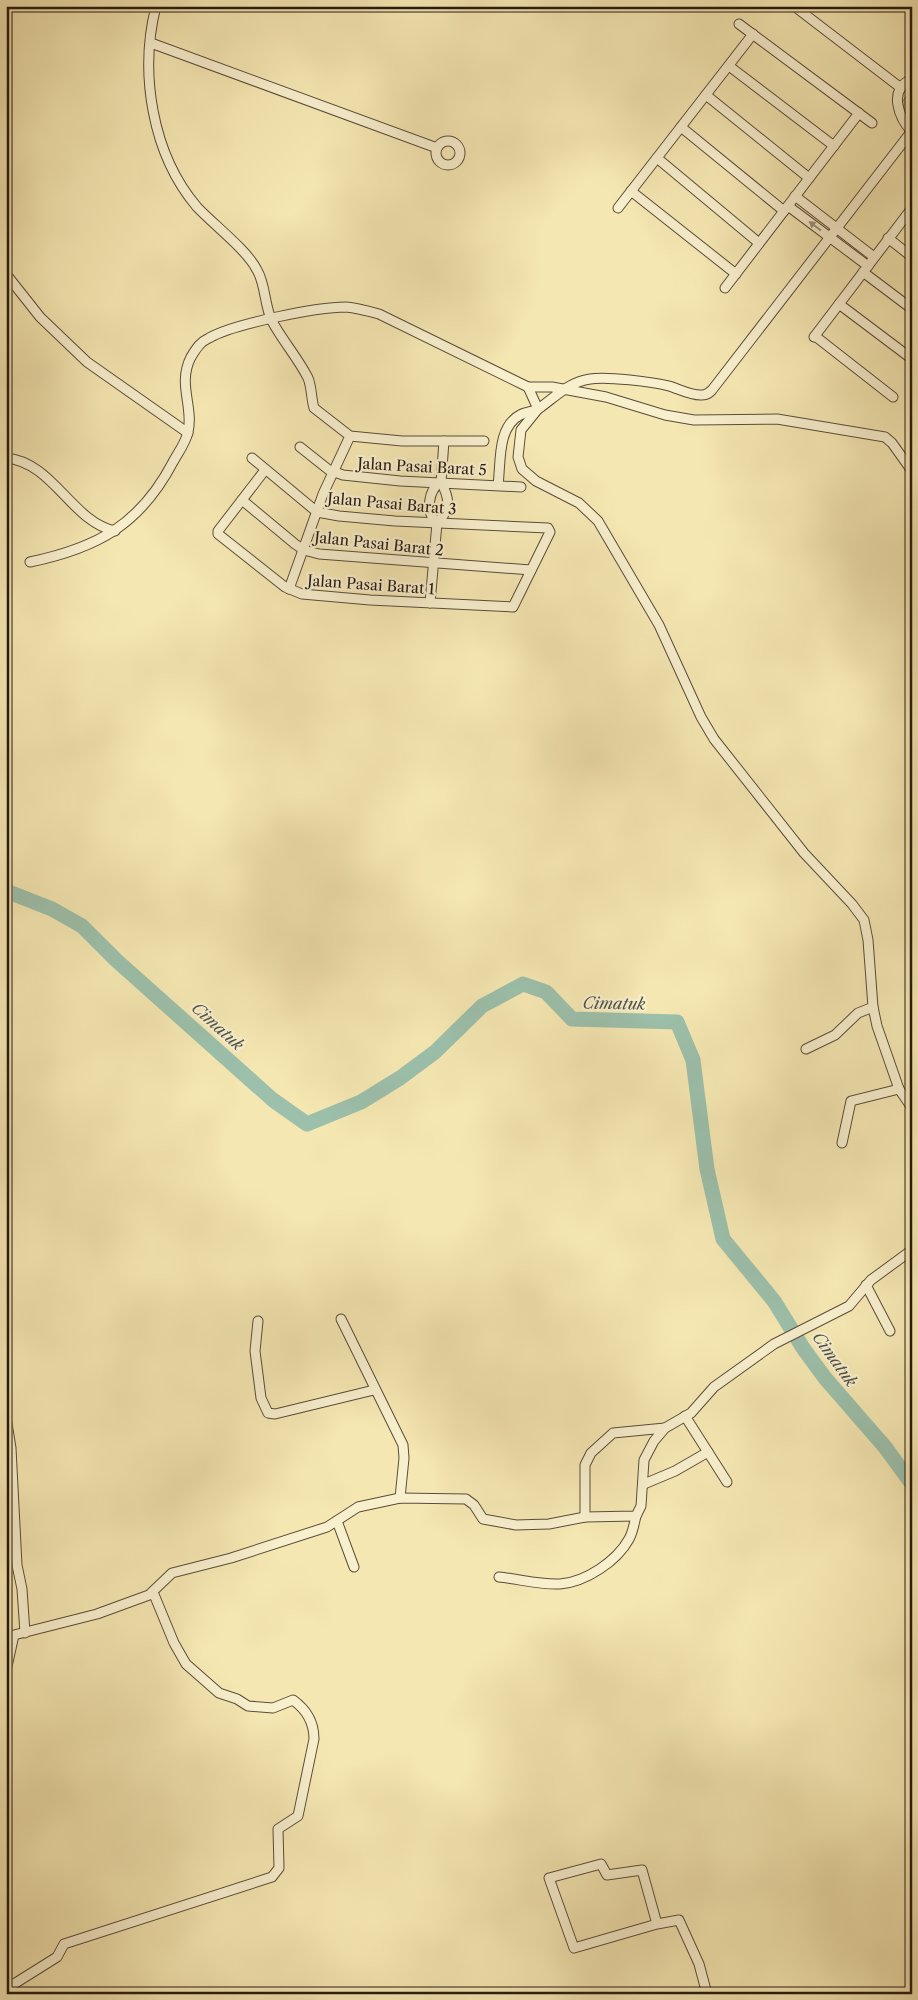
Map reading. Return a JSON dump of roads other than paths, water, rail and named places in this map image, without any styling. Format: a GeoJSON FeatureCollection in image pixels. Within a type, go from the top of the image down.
{"type":"FeatureCollection","features":[{"type":"Feature","properties":{"kind":"street"},"geometry":{"type":"LineString","coordinates":[[156,6],[151,43],[151,95],[164,150],[183,189],[212,223],[245,254],[257,270],[271,319],[309,380],[314,408],[350,436],[402,441],[484,441]]}},
{"type":"Feature","properties":{"kind":"street"},"geometry":{"type":"LineString","coordinates":[[794,6],[901,88]]}},
{"type":"Feature","properties":{"kind":"street"},"geometry":{"type":"LineString","coordinates":[[739,24],[872,122]]}},
{"type":"Feature","properties":{"kind":"street"},"geometry":{"type":"LineString","coordinates":[[618,208],[753,34]]}},
{"type":"Feature","properties":{"kind":"street"},"geometry":{"type":"LineString","coordinates":[[151,43],[437,148]]}},
{"type":"Feature","properties":{"kind":"street"},"geometry":{"type":"LineString","coordinates":[[729,66],[834,146]]}},
{"type":"Feature","properties":{"kind":"street"},"geometry":{"type":"LineString","coordinates":[[912,79],[901,88],[897,98],[898,111],[912,132],[707,395],[700,396],[667,386],[603,377],[576,383],[563,389],[538,409],[521,430],[518,451],[521,466],[536,481],[579,503],[598,522],[659,625],[701,717],[714,739],[804,854],[859,912],[866,927],[868,940],[873,1007],[899,1089],[912,1108]]}},
{"type":"Feature","properties":{"kind":"street"},"geometry":{"type":"LineString","coordinates":[[706,95],[809,178]]}},
{"type":"Feature","properties":{"kind":"street"},"geometry":{"type":"LineString","coordinates":[[725,288],[859,113]]}},
{"type":"Feature","properties":{"kind":"street"},"geometry":{"type":"LineString","coordinates":[[681,127],[786,208],[830,238],[912,309]]}},
{"type":"Feature","properties":{"kind":"street"},"geometry":{"type":"LineString","coordinates":[[656,158],[760,243]]}},
{"type":"Feature","properties":{"kind":"street"},"geometry":{"type":"LineString","coordinates":[[631,191],[736,274]]}},
{"type":"Feature","properties":{"kind":"street"},"geometry":{"type":"LineString","coordinates":[[795,196],[874,257]]}},
{"type":"Feature","properties":{"kind":"street"},"geometry":{"type":"LineString","coordinates":[[894,397],[815,337],[912,208]]}},
{"type":"Feature","properties":{"kind":"street"},"geometry":{"type":"LineString","coordinates":[[888,238],[912,257]]}},
{"type":"Feature","properties":{"kind":"street"},"geometry":{"type":"LineString","coordinates":[[6,274],[40,317],[87,362],[188,433]]}},
{"type":"Feature","properties":{"kind":"street"},"geometry":{"type":"LineString","coordinates":[[839,304],[912,359]]}},
{"type":"Feature","properties":{"kind":"street"},"geometry":{"type":"LineString","coordinates":[[30,562],[75,551],[115,531],[138,512],[161,482],[188,433],[185,378],[188,363],[196,348],[203,341],[218,334],[271,319],[344,307],[369,311],[410,328],[504,377],[528,387],[563,389],[618,399],[674,417],[712,421],[751,418],[777,419],[885,437],[892,443],[912,471]]}},
{"type":"Feature","properties":{"kind":"street"},"geometry":{"type":"LineString","coordinates":[[528,387],[538,409]]}},
{"type":"Feature","properties":{"kind":"street"},"geometry":{"type":"LineString","coordinates":[[498,485],[501,446],[507,429],[520,415],[538,409]]}},
{"type":"Feature","properties":{"kind":"street"},"geometry":{"type":"LineString","coordinates":[[289,589],[333,471],[350,436]]}},
{"type":"Feature","properties":{"kind":"street"},"geometry":{"type":"LineString","coordinates":[[430,603],[437,523],[446,514],[448,506],[441,482],[444,441]]}},
{"type":"Feature","properties":{"kind":"street","name":"Jalan Pasai Barat 5"},"geometry":{"type":"LineString","coordinates":[[300,447],[333,471],[343,475],[365,478],[521,487]]}},
{"type":"Feature","properties":{"kind":"street"},"geometry":{"type":"LineString","coordinates":[[6,458],[37,472],[52,482],[92,521],[102,528],[115,531]]}},
{"type":"Feature","properties":{"kind":"street","name":"Jalan Pasai Barat 3"},"geometry":{"type":"LineString","coordinates":[[252,458],[317,512],[339,516],[549,529],[550,532],[531,570]]}},
{"type":"Feature","properties":{"kind":"street"},"geometry":{"type":"LineString","coordinates":[[242,500],[265,470]]}},
{"type":"Feature","properties":{"kind":"street"},"geometry":{"type":"LineString","coordinates":[[437,523],[431,514],[430,499],[435,486],[441,482]]}},
{"type":"Feature","properties":{"kind":"street","name":"Jalan Pasai Barat 1"},"geometry":{"type":"LineString","coordinates":[[242,500],[218,531],[218,534],[289,589],[302,594],[342,598],[512,607],[531,570]]}},
{"type":"Feature","properties":{"kind":"street","name":"Jalan Pasai Barat 2"},"geometry":{"type":"LineString","coordinates":[[242,500],[304,550],[345,557],[531,570]]}},
{"type":"Feature","properties":{"kind":"street"},"geometry":{"type":"LineString","coordinates":[[806,1049],[835,1035],[858,1013],[873,1007]]}},
{"type":"Feature","properties":{"kind":"street"},"geometry":{"type":"LineString","coordinates":[[842,1143],[851,1101],[899,1089]]}},
{"type":"Feature","properties":{"kind":"street"},"geometry":{"type":"LineString","coordinates":[[912,1143],[912,1155]]}},
{"type":"Feature","properties":{"kind":"street"},"geometry":{"type":"LineString","coordinates":[[499,1576],[554,1584],[581,1579],[604,1565],[620,1551],[630,1537],[641,1506],[646,1456],[654,1441],[665,1428],[692,1412],[714,1387],[774,1344],[849,1306],[866,1285],[912,1250]]}},
{"type":"Feature","properties":{"kind":"street"},"geometry":{"type":"LineString","coordinates":[[866,1285],[890,1331]]}},
{"type":"Feature","properties":{"kind":"street"},"geometry":{"type":"LineString","coordinates":[[341,1319],[404,1451],[400,1498]]}},
{"type":"Feature","properties":{"kind":"street"},"geometry":{"type":"LineString","coordinates":[[258,1320],[255,1351],[261,1398],[268,1413],[275,1414],[374,1390]]}},
{"type":"Feature","properties":{"kind":"street"},"geometry":{"type":"LineString","coordinates":[[685,1416],[727,1482]]}},
{"type":"Feature","properties":{"kind":"street"},"geometry":{"type":"LineString","coordinates":[[6,1417],[11,1448],[17,1565],[22,1589],[25,1633]]}},
{"type":"Feature","properties":{"kind":"street"},"geometry":{"type":"LineString","coordinates":[[585,1517],[585,1466],[591,1453],[613,1434],[665,1428]]}},
{"type":"Feature","properties":{"kind":"street"},"geometry":{"type":"LineString","coordinates":[[644,1484],[675,1471],[708,1452]]}},
{"type":"Feature","properties":{"kind":"street"},"geometry":{"type":"LineString","coordinates":[[6,1671],[9,1668],[14,1635],[97,1614],[153,1592],[172,1573],[270,1546],[327,1527],[337,1522],[352,1509],[400,1498],[466,1499],[474,1505],[483,1519],[516,1525],[549,1524],[585,1517],[636,1516]]}},
{"type":"Feature","properties":{"kind":"street"},"geometry":{"type":"LineString","coordinates":[[337,1522],[354,1567]]}},
{"type":"Feature","properties":{"kind":"street"},"geometry":{"type":"LineString","coordinates":[[6,1989],[58,1957],[64,1944],[272,1877],[278,1868],[278,1829],[298,1816],[314,1739],[314,1727],[311,1719],[293,1700],[273,1708],[248,1706],[237,1699],[219,1693],[186,1664],[174,1643],[153,1592]]}},
{"type":"Feature","properties":{"kind":"street"},"geometry":{"type":"LineString","coordinates":[[656,1924],[642,1870],[608,1875],[601,1864],[549,1878],[574,1948],[656,1924],[679,1920],[699,1964],[707,1994]]}},
{"type":"Feature","properties":{"kind":"waterway","name":"Cimatuk"},"geometry":{"type":"LineString","coordinates":[[6,891],[52,909],[82,926],[116,960],[273,1100],[307,1124],[361,1102],[400,1078],[435,1052],[482,1006],[523,984],[546,992],[572,1019],[677,1022],[693,1060],[707,1169],[723,1239],[774,1301],[803,1348],[825,1378],[885,1447],[912,1484]]}},
{"type":"Feature","properties":{"kind":"railway"},"geometry":{"type":"LineString","coordinates":[[6,1479],[9,1512],[6,1577]]}}]}
